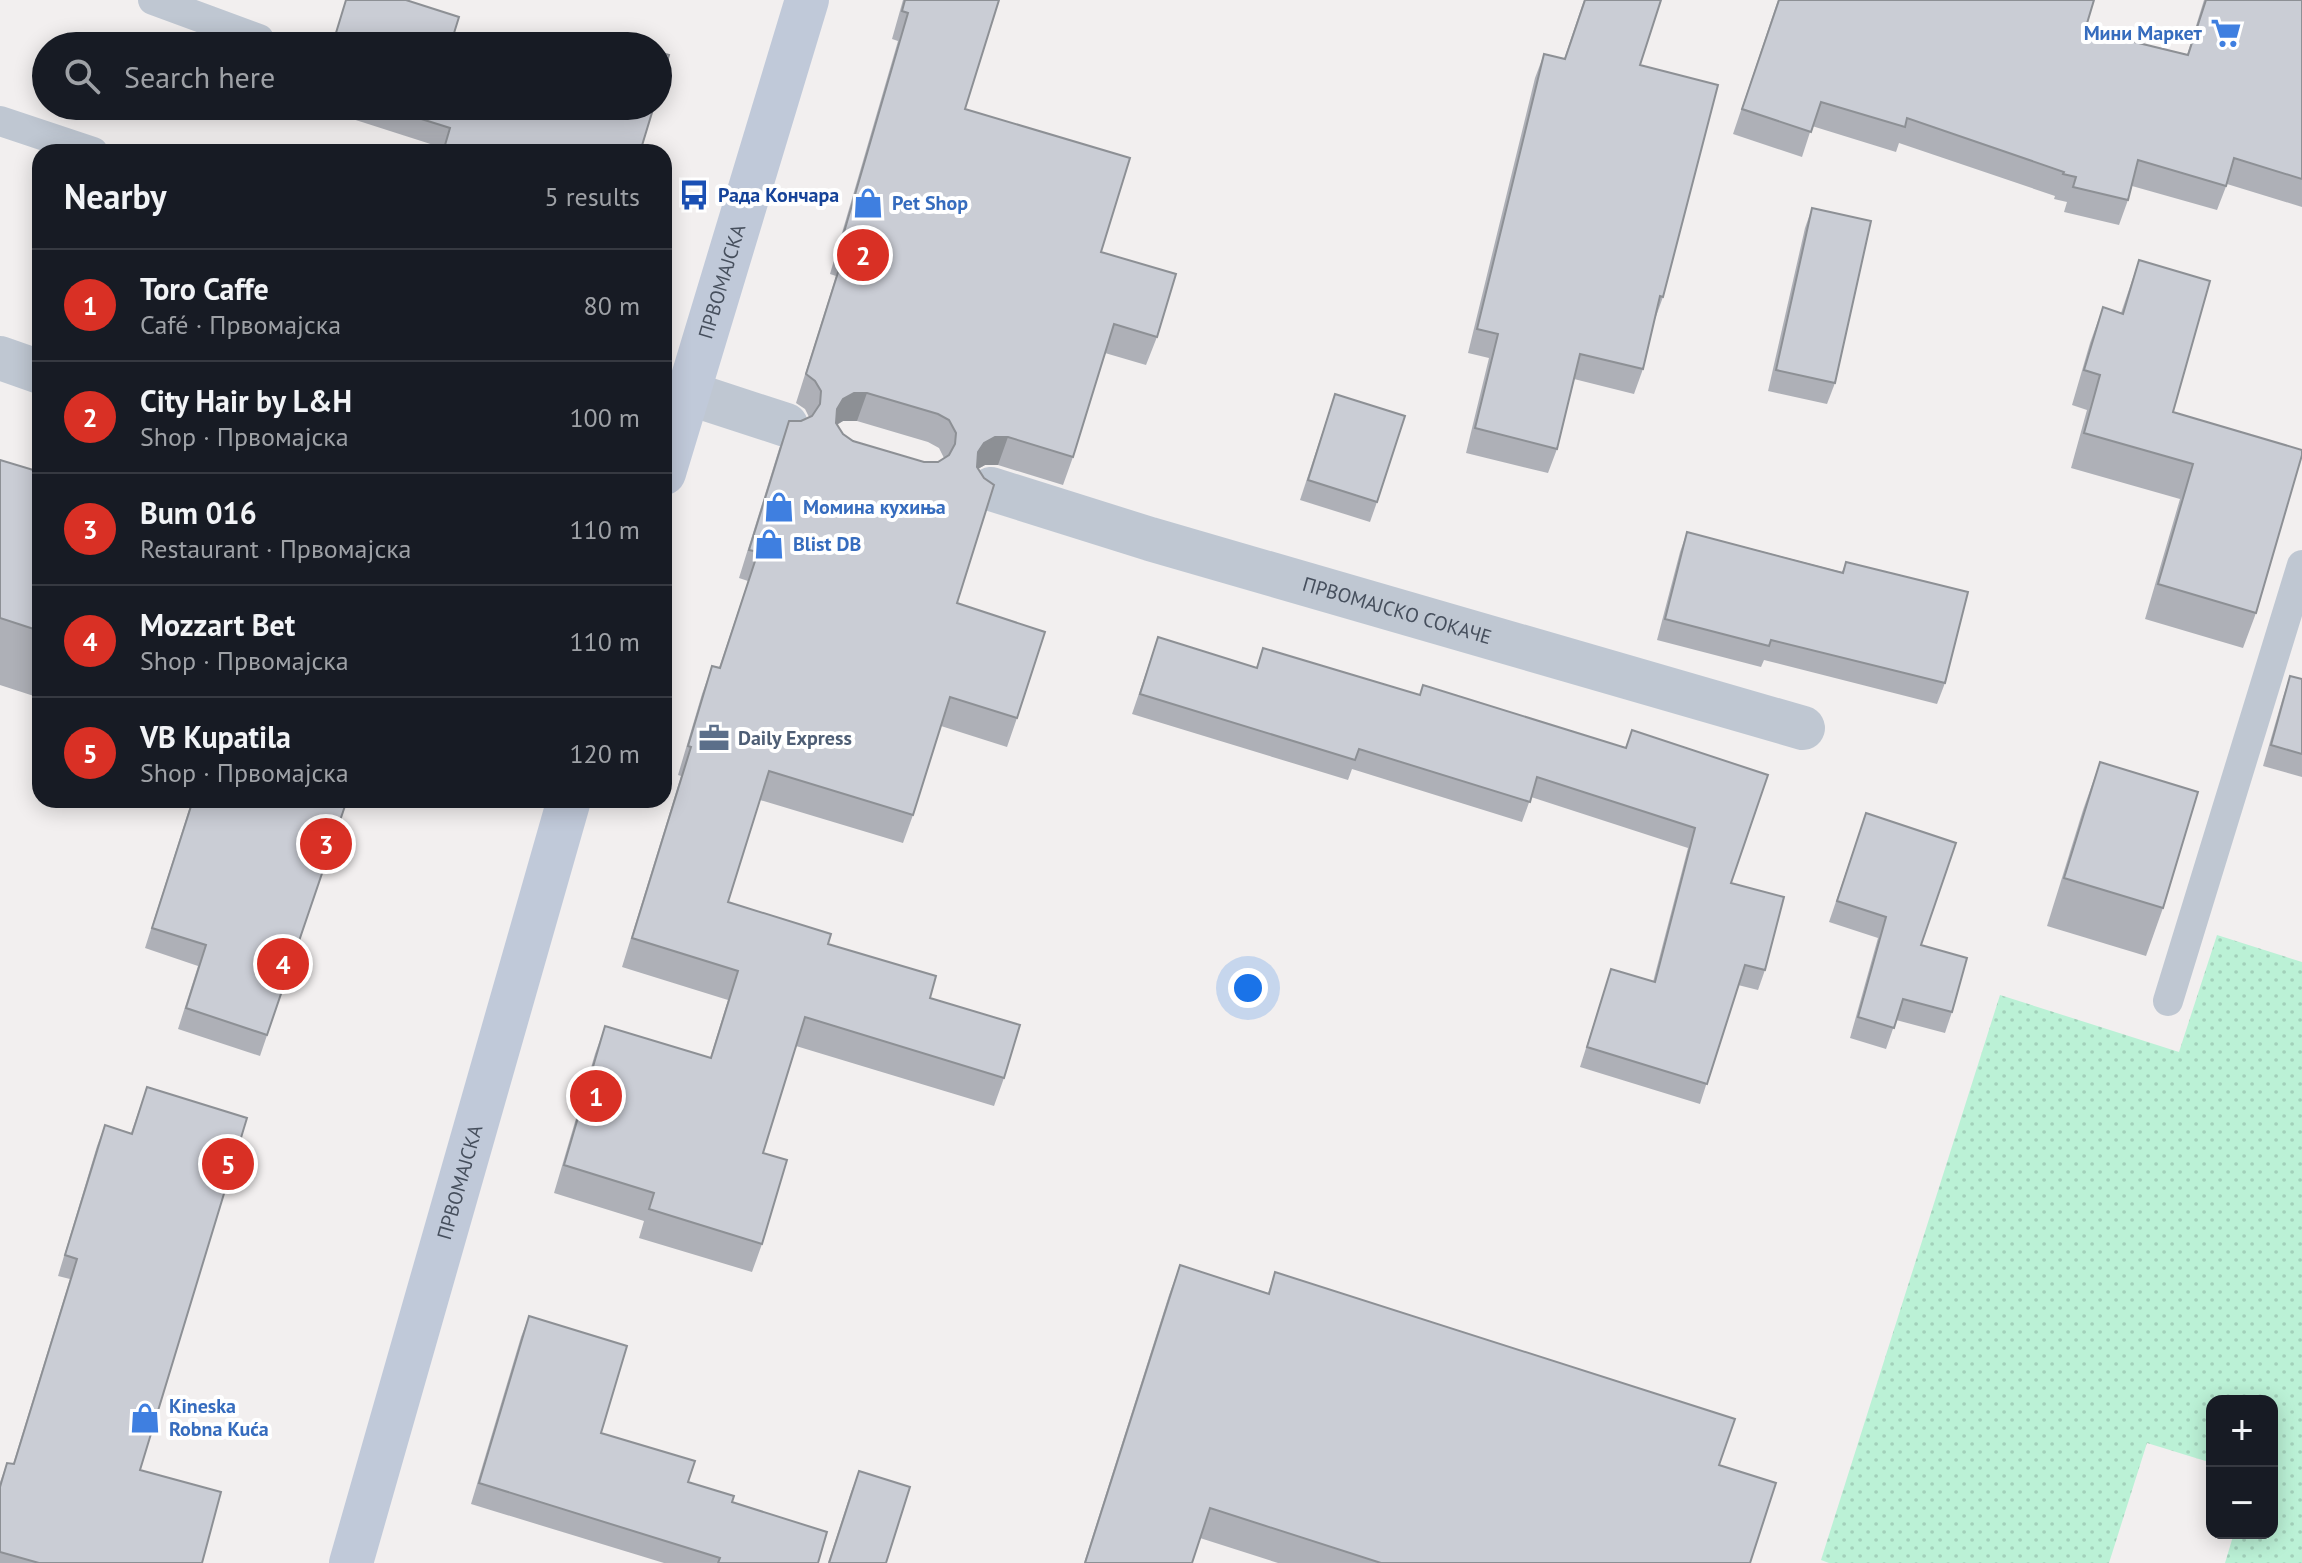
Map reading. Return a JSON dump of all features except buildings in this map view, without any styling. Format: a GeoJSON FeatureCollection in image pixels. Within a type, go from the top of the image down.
{"type":"FeatureCollection","features":[{"type":"Feature","properties":{"kind":"main road","name":"ПРВОМАЈСКА"},"geometry":{"type":"LineString","coordinates":[[672,446],[807,0]]}},
{"type":"Feature","properties":{"kind":"main road","name":"ПРВОМАЈСКА"},"geometry":{"type":"LineString","coordinates":[[357,1561],[567,808]]}},
{"type":"Feature","properties":{"kind":"street"},"geometry":{"type":"LineString","coordinates":[[0,358],[32,369]]}},
{"type":"Feature","properties":{"kind":"street"},"geometry":{"type":"LineString","coordinates":[[688,393],[786,425]]}},
{"type":"Feature","properties":{"kind":"street","name":"ПРВОМАЈСКО СОКАЧЕ"},"geometry":{"type":"LineString","coordinates":[[991,489],[1150,539],[1803,728]]}},
{"type":"Feature","properties":{"kind":"lane"},"geometry":{"type":"LineString","coordinates":[[153,0],[240,32]]}},
{"type":"Feature","properties":{"kind":"lane"},"geometry":{"type":"LineString","coordinates":[[0,121],[69,144]]}},
{"type":"Feature","properties":{"kind":"lane"},"geometry":{"type":"LineString","coordinates":[[2168,1001],[2302,565]]}},
{"type":"Feature","properties":{"kind":"green space"},"geometry":{"type":"Polygon","coordinates":[[[2217,935],[2302,962],[2302,1563],[2225,1563],[2232,1539],[2278,1539],[2278,1395],[2206,1395],[2206,1461],[2147,1443],[2109,1563],[1829,1563],[1821,1560],[2000,995],[2179,1052],[2217,935]]]}},
{"type":"Feature","properties":{"kind":"place","name":"Мини Маркет"},"geometry":{"type":"Point","coordinates":[2226,33]}},
{"type":"Feature","properties":{"kind":"place","name":"Рада Кончара"},"geometry":{"type":"Point","coordinates":[694,195]}},
{"type":"Feature","properties":{"kind":"place","name":"Pet Shop"},"geometry":{"type":"Point","coordinates":[868,203]}},
{"type":"Feature","properties":{"kind":"place","name":"City Hair by L&H"},"geometry":{"type":"Point","coordinates":[863,255]}},
{"type":"Feature","properties":{"kind":"place","name":"Момина кухиња"},"geometry":{"type":"Point","coordinates":[779,507]}},
{"type":"Feature","properties":{"kind":"place","name":"Blist DB"},"geometry":{"type":"Point","coordinates":[769,544]}},
{"type":"Feature","properties":{"kind":"place","name":"Daily Express"},"geometry":{"type":"Point","coordinates":[714,738]}},
{"type":"Feature","properties":{"kind":"place","name":"Bum 016"},"geometry":{"type":"Point","coordinates":[326,844]}},
{"type":"Feature","properties":{"kind":"place","name":"Mozzart Bet"},"geometry":{"type":"Point","coordinates":[283,964]}},
{"type":"Feature","properties":{"kind":"place","name":"Toro Caffe"},"geometry":{"type":"Point","coordinates":[596,1096]}},
{"type":"Feature","properties":{"kind":"place","name":"VB Kupatila"},"geometry":{"type":"Point","coordinates":[228,1164]}},
{"type":"Feature","properties":{"kind":"place","name":"Kineska Robna Kuća"},"geometry":{"type":"Point","coordinates":[145,1418]}}]}
